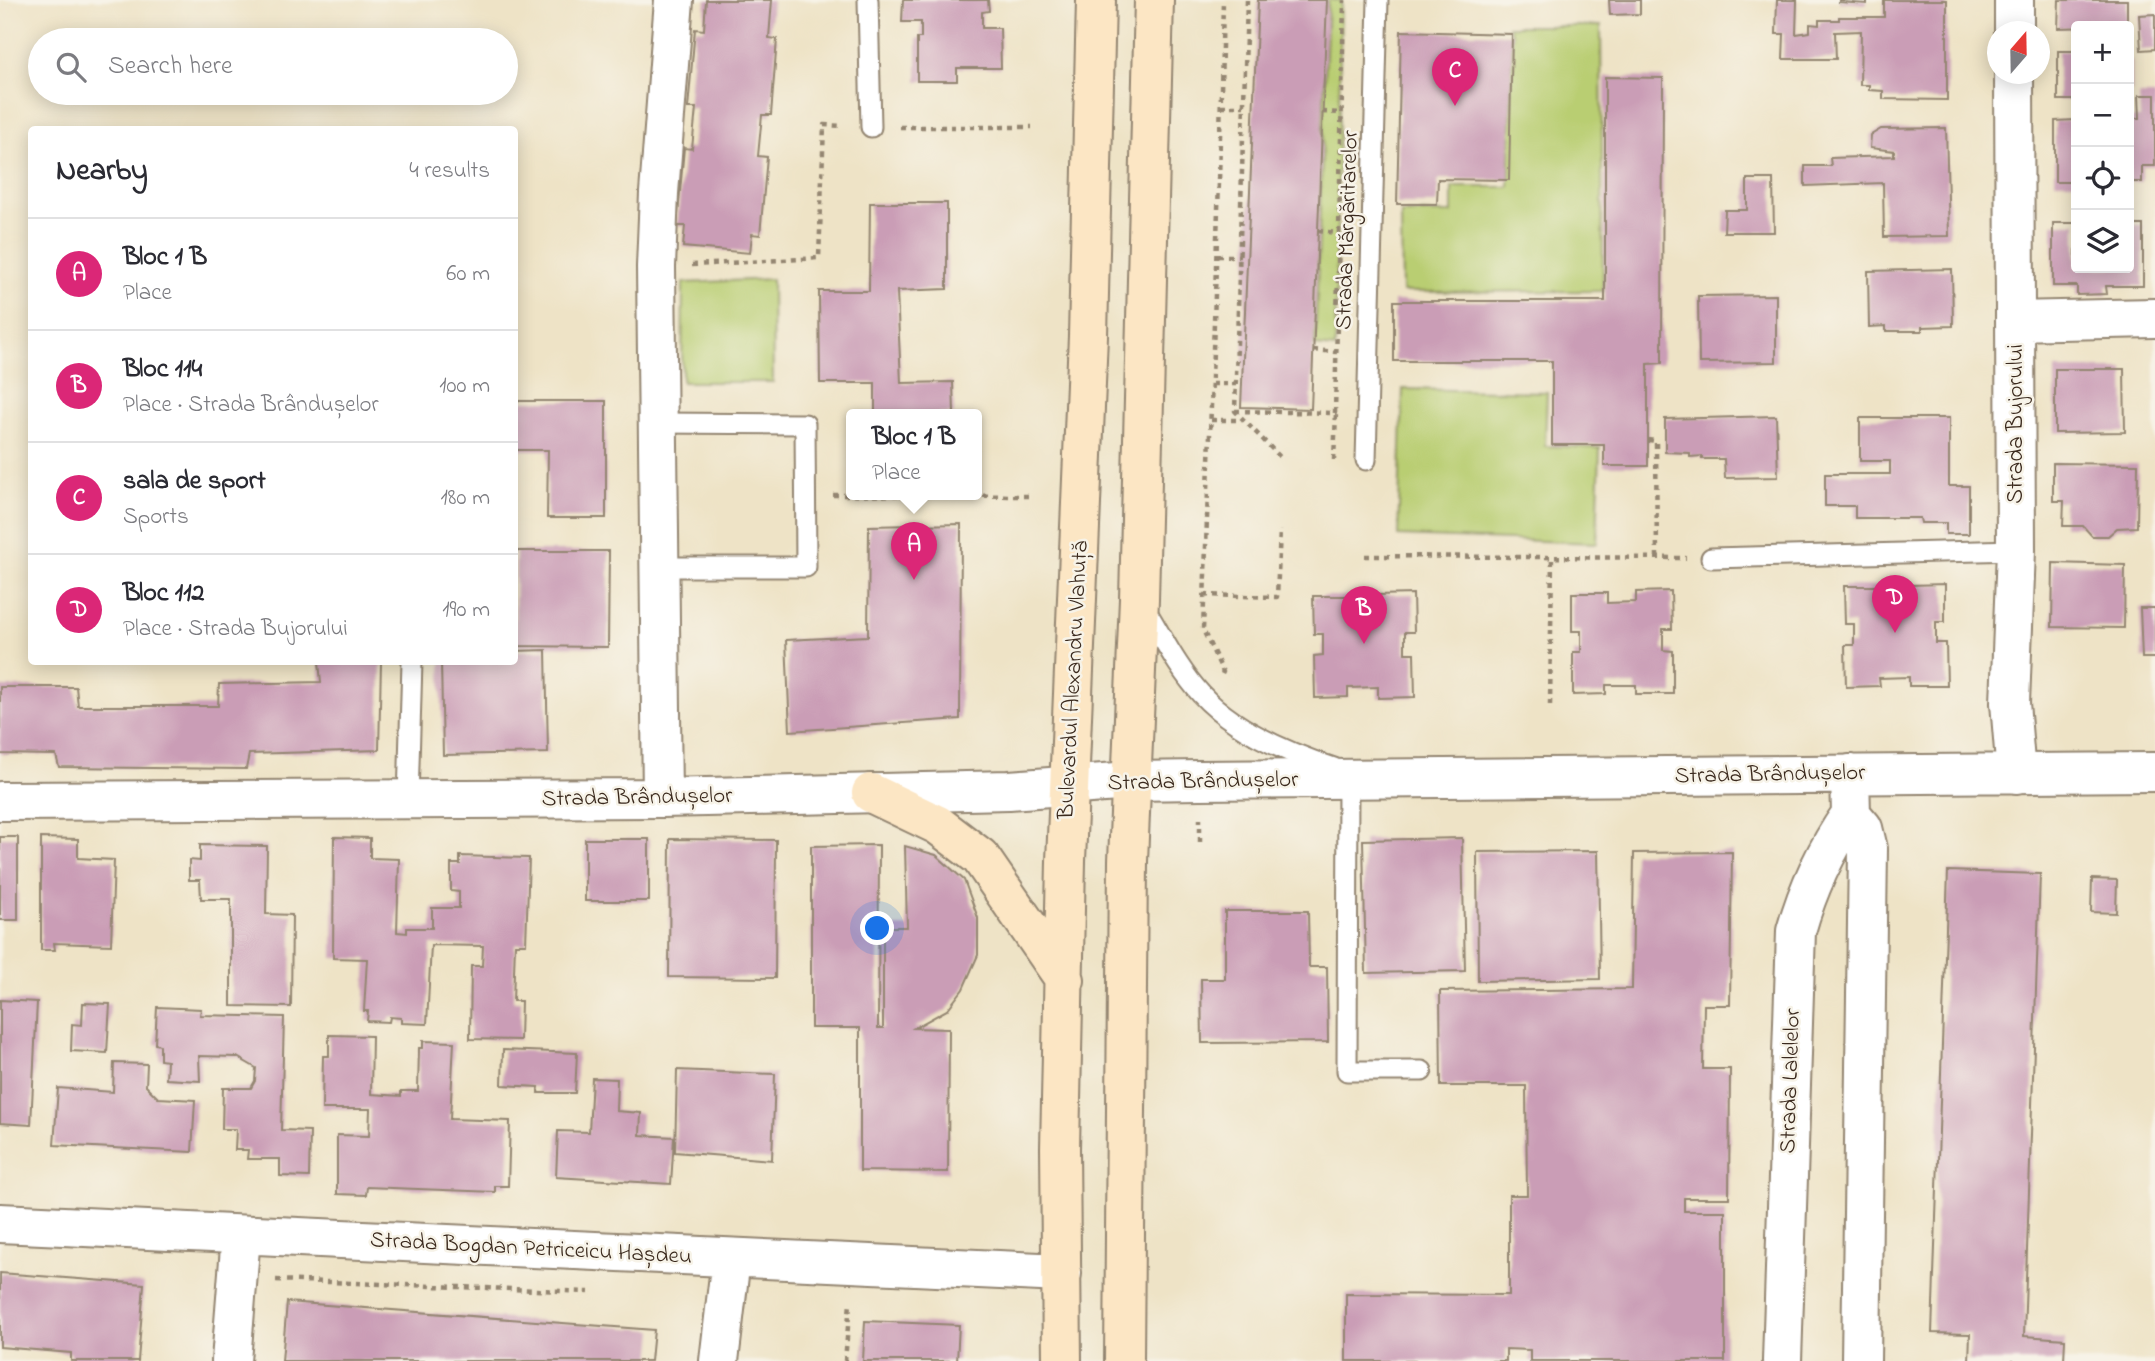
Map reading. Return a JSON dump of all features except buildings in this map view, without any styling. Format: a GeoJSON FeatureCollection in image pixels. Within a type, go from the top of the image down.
{"type":"FeatureCollection","features":[{"type":"Feature","properties":{"kind":"main road","name":"Bulevardul Alexandru Vlahuță"},"geometry":{"type":"LineString","coordinates":[[1062,1361],[1060,1149],[1066,861],[1088,336],[1096,0]]}},
{"type":"Feature","properties":{"kind":"main road"},"geometry":{"type":"LineString","coordinates":[[1124,1361],[1128,906],[1139,598],[1154,0]]}},
{"type":"Feature","properties":{"kind":"main road"},"geometry":{"type":"LineString","coordinates":[[871,793],[938,825],[980,857],[1065,980]]}},
{"type":"Feature","properties":{"kind":"street"},"geometry":{"type":"LineString","coordinates":[[662,798],[656,267],[674,0]]}},
{"type":"Feature","properties":{"kind":"street"},"geometry":{"type":"LineString","coordinates":[[2014,0],[2014,21]]}},
{"type":"Feature","properties":{"kind":"street","name":"Strada Bujorului"},"geometry":{"type":"LineString","coordinates":[[2014,84],[2016,550],[2010,703],[2016,774]]}},
{"type":"Feature","properties":{"kind":"street"},"geometry":{"type":"LineString","coordinates":[[2015,321],[2155,318]]}},
{"type":"Feature","properties":{"kind":"street","name":"Strada Brândușelor"},"geometry":{"type":"LineString","coordinates":[[0,801],[662,798],[1070,786],[1131,781],[2155,772]]}},
{"type":"Feature","properties":{"kind":"street"},"geometry":{"type":"LineString","coordinates":[[1850,775],[1851,814],[1863,828],[1868,849],[1861,1361]]}},
{"type":"Feature","properties":{"kind":"street","name":"Strada Lalelelor"},"geometry":{"type":"LineString","coordinates":[[1782,1361],[1796,931],[1814,877],[1831,843],[1851,814]]}},
{"type":"Feature","properties":{"kind":"street","name":"Strada Bogdan Petriceicu Hașdeu"},"geometry":{"type":"LineString","coordinates":[[0,1223],[1062,1273]]}},
{"type":"Feature","properties":{"kind":"street"},"geometry":{"type":"LineString","coordinates":[[231,1361],[241,1235]]}},
{"type":"Feature","properties":{"kind":"street"},"geometry":{"type":"LineString","coordinates":[[719,1361],[731,1258]]}},
{"type":"Feature","properties":{"kind":"lane"},"geometry":{"type":"LineString","coordinates":[[868,0],[871,127]]}},
{"type":"Feature","properties":{"kind":"lane","name":"Strada Mărgăritarelor"},"geometry":{"type":"LineString","coordinates":[[1366,460],[1378,0]]}},
{"type":"Feature","properties":{"kind":"lane"},"geometry":{"type":"LineString","coordinates":[[657,423],[805,424],[806,567],[658,567]]}},
{"type":"Feature","properties":{"kind":"lane"},"geometry":{"type":"LineString","coordinates":[[1711,558],[2016,550]]}},
{"type":"Feature","properties":{"kind":"lane"},"geometry":{"type":"LineString","coordinates":[[1139,598],[1201,695],[1238,724],[1279,748],[1360,779],[1347,1071],[1422,1071]]}},
{"type":"Feature","properties":{"kind":"lane"},"geometry":{"type":"LineString","coordinates":[[408,799],[412,665]]}},
{"type":"Feature","properties":{"kind":"path"},"geometry":{"type":"LineString","coordinates":[[1223,0],[1217,256],[1203,630],[1223,672]]}},
{"type":"Feature","properties":{"kind":"path"},"geometry":{"type":"LineString","coordinates":[[1247,0],[1235,411],[1282,460]]}},
{"type":"Feature","properties":{"kind":"path"},"geometry":{"type":"LineString","coordinates":[[1334,460],[1344,0]]}},
{"type":"Feature","properties":{"kind":"path"},"geometry":{"type":"LineString","coordinates":[[1221,106],[1244,106]]}},
{"type":"Feature","properties":{"kind":"path"},"geometry":{"type":"LineString","coordinates":[[1322,112],[1342,113]]}},
{"type":"Feature","properties":{"kind":"path"},"geometry":{"type":"LineString","coordinates":[[656,267],[819,258],[824,125],[1032,127]]}},
{"type":"Feature","properties":{"kind":"path"},"geometry":{"type":"LineString","coordinates":[[1318,231],[1339,233]]}},
{"type":"Feature","properties":{"kind":"path"},"geometry":{"type":"LineString","coordinates":[[1217,256],[1240,256]]}},
{"type":"Feature","properties":{"kind":"path"},"geometry":{"type":"LineString","coordinates":[[1313,350],[1337,352]]}},
{"type":"Feature","properties":{"kind":"path"},"geometry":{"type":"LineString","coordinates":[[1212,384],[1236,384]]}},
{"type":"Feature","properties":{"kind":"path"},"geometry":{"type":"LineString","coordinates":[[1235,411],[1335,413]]}},
{"type":"Feature","properties":{"kind":"path"},"geometry":{"type":"LineString","coordinates":[[1211,420],[1244,420]]}},
{"type":"Feature","properties":{"kind":"path"},"geometry":{"type":"LineString","coordinates":[[1648,440],[1656,441],[1657,557]]}},
{"type":"Feature","properties":{"kind":"path"},"geometry":{"type":"LineString","coordinates":[[805,494],[846,494]]}},
{"type":"Feature","properties":{"kind":"path"},"geometry":{"type":"LineString","coordinates":[[982,496],[1028,496]]}},
{"type":"Feature","properties":{"kind":"path"},"geometry":{"type":"LineString","coordinates":[[1204,595],[1278,597],[1280,530]]}},
{"type":"Feature","properties":{"kind":"path"},"geometry":{"type":"LineString","coordinates":[[1365,556],[1711,558]]}},
{"type":"Feature","properties":{"kind":"path"},"geometry":{"type":"LineString","coordinates":[[1550,705],[1552,557]]}},
{"type":"Feature","properties":{"kind":"path"},"geometry":{"type":"LineString","coordinates":[[845,1361],[850,1303]]}},
{"type":"Feature","properties":{"kind":"green space"},"geometry":{"type":"Polygon","coordinates":[[[1328,0],[1341,0],[1335,348],[1315,346],[1328,0]]]}},
{"type":"Feature","properties":{"kind":"green space"},"geometry":{"type":"Polygon","coordinates":[[[1508,26],[1601,26],[1603,291],[1402,292],[1401,213],[1452,213],[1452,187],[1509,187],[1512,34],[1508,26]]]}},
{"type":"Feature","properties":{"kind":"green space"},"geometry":{"type":"Polygon","coordinates":[[[772,279],[773,382],[682,382],[683,283],[772,279]]]}},
{"type":"Feature","properties":{"kind":"green space"},"geometry":{"type":"Polygon","coordinates":[[[1403,389],[1547,392],[1545,446],[1600,448],[1597,543],[1398,536],[1403,389]]]}},
{"type":"Feature","properties":{"kind":"place","name":"sala de sport"},"geometry":{"type":"Point","coordinates":[1455,106]}},
{"type":"Feature","properties":{"kind":"place","name":"Bloc 1 B"},"geometry":{"type":"Point","coordinates":[914,580]}},
{"type":"Feature","properties":{"kind":"place","name":"Bloc 112"},"geometry":{"type":"Point","coordinates":[1895,633]}},
{"type":"Feature","properties":{"kind":"place","name":"Bloc 114"},"geometry":{"type":"Point","coordinates":[1364,644]}}]}
